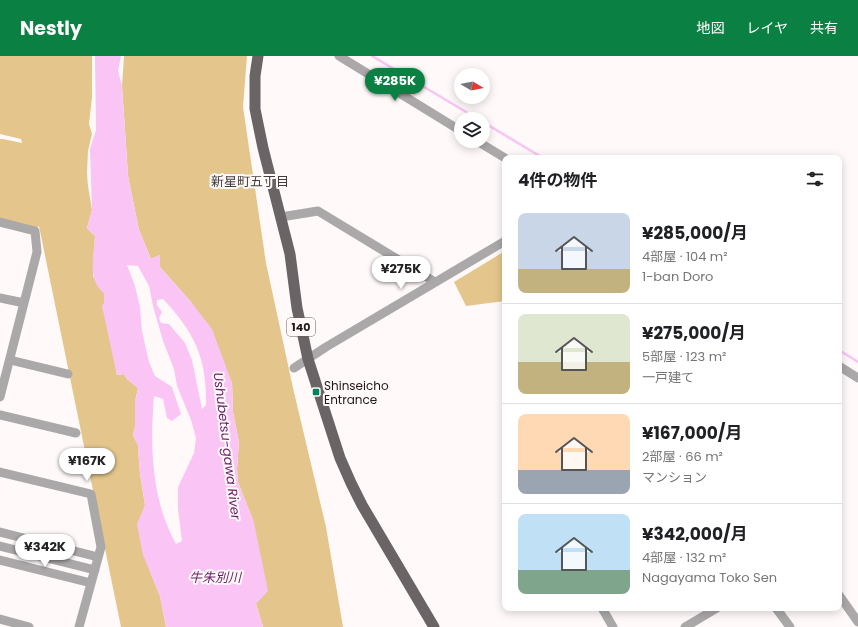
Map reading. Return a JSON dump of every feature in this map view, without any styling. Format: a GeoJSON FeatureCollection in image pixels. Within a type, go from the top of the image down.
{"type":"FeatureCollection","features":[{"type":"Feature","properties":{"kind":"main road","name":"140"},"geometry":{"type":"LineString","coordinates":[[258,56],[255,76],[255,109],[263,148],[290,254],[297,308],[308,359],[340,458],[351,483],[362,505],[434,627]]}},
{"type":"Feature","properties":{"kind":"street"},"geometry":{"type":"LineString","coordinates":[[339,56],[454,127]]}},
{"type":"Feature","properties":{"kind":"street"},"geometry":{"type":"LineString","coordinates":[[489,148],[502,156]]}},
{"type":"Feature","properties":{"kind":"street"},"geometry":{"type":"LineString","coordinates":[[281,217],[318,211],[435,282]]}},
{"type":"Feature","properties":{"kind":"street"},"geometry":{"type":"LineString","coordinates":[[0,222],[35,231],[37,252],[0,397]]}},
{"type":"Feature","properties":{"kind":"street"},"geometry":{"type":"LineString","coordinates":[[294,368],[502,243]]}},
{"type":"Feature","properties":{"kind":"street"},"geometry":{"type":"LineString","coordinates":[[0,298],[24,304]]}},
{"type":"Feature","properties":{"kind":"street"},"geometry":{"type":"LineString","coordinates":[[10,360],[68,374]]}},
{"type":"Feature","properties":{"kind":"street"},"geometry":{"type":"LineString","coordinates":[[842,368],[858,378]]}},
{"type":"Feature","properties":{"kind":"street"},"geometry":{"type":"LineString","coordinates":[[0,415],[76,433]]}},
{"type":"Feature","properties":{"kind":"street"},"geometry":{"type":"LineString","coordinates":[[0,472],[90,494],[101,547],[79,627]]}},
{"type":"Feature","properties":{"kind":"street"},"geometry":{"type":"LineString","coordinates":[[0,532],[98,557]]}},
{"type":"Feature","properties":{"kind":"street"},"geometry":{"type":"LineString","coordinates":[[27,567],[33,541]]}},
{"type":"Feature","properties":{"kind":"street"},"geometry":{"type":"LineString","coordinates":[[0,546],[95,570]]}},
{"type":"Feature","properties":{"kind":"street"},"geometry":{"type":"LineString","coordinates":[[0,560],[91,583]]}},
{"type":"Feature","properties":{"kind":"street"},"geometry":{"type":"LineString","coordinates":[[842,599],[858,622]]}},
{"type":"Feature","properties":{"kind":"street"},"geometry":{"type":"LineString","coordinates":[[604,611],[613,627]]}},
{"type":"Feature","properties":{"kind":"street"},"geometry":{"type":"LineString","coordinates":[[685,627],[712,611]]}},
{"type":"Feature","properties":{"kind":"street"},"geometry":{"type":"LineString","coordinates":[[778,611],[790,627]]}},
{"type":"Feature","properties":{"kind":"street"},"geometry":{"type":"LineString","coordinates":[[0,619],[29,627]]}},
{"type":"Feature","properties":{"kind":"shaded area"},"geometry":{"type":"Polygon","coordinates":[[[0,56],[92,56],[92,97],[89,124],[92,134],[88,151],[87,173],[92,210],[87,228],[95,236],[93,276],[104,293],[104,303],[117,375],[124,374],[127,379],[138,388],[135,402],[135,427],[133,435],[138,445],[140,474],[145,505],[142,514],[151,574],[160,596],[166,627],[121,627],[39,226],[35,231],[0,222],[0,139],[22,143],[21,139],[0,134],[0,56]]]}},
{"type":"Feature","properties":{"kind":"shaded area"},"geometry":{"type":"Polygon","coordinates":[[[124,56],[247,56],[243,107],[266,263],[293,388],[326,527],[343,627],[263,627],[256,604],[254,523],[238,482],[237,469],[239,442],[233,412],[232,383],[191,302],[160,267],[160,255],[151,259],[139,230],[128,176],[122,86],[124,56]]]}},
{"type":"Feature","properties":{"kind":"shaded area"},"geometry":{"type":"Polygon","coordinates":[[[502,253],[502,301],[466,306],[454,282],[502,253]]]}},
{"type":"Feature","properties":{"kind":"water","name":"牛朱別川"},"geometry":{"type":"Polygon","coordinates":[[[95,56],[121,56],[118,71],[122,86],[128,176],[139,230],[151,259],[160,255],[160,267],[191,302],[212,329],[232,383],[233,412],[239,442],[237,469],[238,482],[254,523],[268,591],[256,604],[263,627],[166,627],[160,596],[143,555],[137,524],[145,505],[140,474],[138,446],[133,435],[135,427],[135,402],[138,388],[127,379],[124,374],[117,375],[102,306],[104,303],[104,293],[95,282],[93,275],[95,236],[87,228],[92,210],[90,149],[96,130],[95,56]],[[127,265],[135,286],[140,307],[142,331],[149,362],[155,376],[172,387],[181,414],[172,421],[167,418],[163,399],[154,396],[152,434],[154,472],[161,509],[176,544],[182,541],[178,509],[178,487],[194,453],[196,438],[191,420],[177,386],[174,369],[163,341],[149,286],[138,266],[127,265]],[[163,299],[157,300],[157,305],[162,312],[159,318],[161,323],[169,324],[185,343],[192,360],[202,409],[206,405],[206,389],[201,360],[197,348],[183,323],[163,299]]]}},
{"type":"Feature","properties":{"kind":"waterway"},"geometry":{"type":"LineString","coordinates":[[372,56],[466,112]]}},
{"type":"Feature","properties":{"kind":"waterway"},"geometry":{"type":"LineString","coordinates":[[490,126],[538,155]]}},
{"type":"Feature","properties":{"kind":"waterway"},"geometry":{"type":"LineString","coordinates":[[842,352],[858,362]]}},
{"type":"Feature","properties":{"kind":"place","name":"Shinseicho Entrance"},"geometry":{"type":"Point","coordinates":[316,392]}},
{"type":"Feature","properties":{"kind":"district","name":"新星町五丁目"},"geometry":{"type":"Point","coordinates":[250,181]}},
{"type":"Feature","properties":{"kind":"water label","name":"Ushubetsu-gawa River"},"geometry":{"type":"Point","coordinates":[227,446]}}]}
